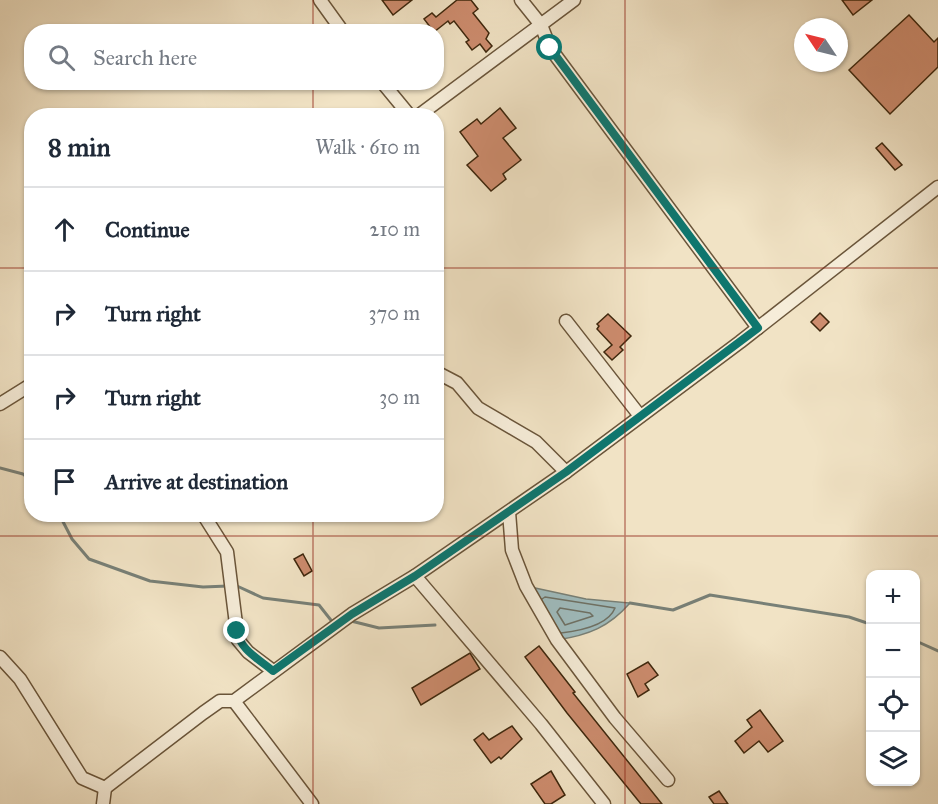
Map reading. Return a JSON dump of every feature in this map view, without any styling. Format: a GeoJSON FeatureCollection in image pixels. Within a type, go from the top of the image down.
{"type":"FeatureCollection","features":[{"type":"Feature","properties":{"kind":"street"},"geometry":{"type":"LineString","coordinates":[[320,0],[337,24]]}},
{"type":"Feature","properties":{"kind":"street"},"geometry":{"type":"LineString","coordinates":[[521,0],[541,25],[550,48],[758,328]]}},
{"type":"Feature","properties":{"kind":"street"},"geometry":{"type":"LineString","coordinates":[[429,108],[574,0]]}},
{"type":"Feature","properties":{"kind":"street"},"geometry":{"type":"LineString","coordinates":[[389,90],[403,108]]}},
{"type":"Feature","properties":{"kind":"street"},"geometry":{"type":"LineString","coordinates":[[103,804],[105,788],[203,713],[220,701],[234,701],[352,614],[415,576],[566,472],[758,328],[938,188]]}},
{"type":"Feature","properties":{"kind":"street"},"geometry":{"type":"LineString","coordinates":[[566,321],[640,416]]}},
{"type":"Feature","properties":{"kind":"street"},"geometry":{"type":"LineString","coordinates":[[444,376],[457,383],[478,408],[536,442],[566,472]]}},
{"type":"Feature","properties":{"kind":"street"},"geometry":{"type":"LineString","coordinates":[[0,404],[24,389]]}},
{"type":"Feature","properties":{"kind":"street"},"geometry":{"type":"LineString","coordinates":[[508,512],[512,550],[526,586],[557,639],[615,718],[668,780]]}},
{"type":"Feature","properties":{"kind":"street"},"geometry":{"type":"LineString","coordinates":[[208,522],[227,552],[238,640],[248,652],[273,671]]}},
{"type":"Feature","properties":{"kind":"street"},"geometry":{"type":"LineString","coordinates":[[415,576],[541,724],[604,804]]}},
{"type":"Feature","properties":{"kind":"street"},"geometry":{"type":"LineString","coordinates":[[0,657],[20,679],[42,718],[82,778],[105,788]]}},
{"type":"Feature","properties":{"kind":"street"},"geometry":{"type":"LineString","coordinates":[[234,701],[312,804]]}},
{"type":"Feature","properties":{"kind":"water"},"geometry":{"type":"Polygon","coordinates":[[[526,586],[586,599],[630,603],[598,629],[557,640],[526,586]]]}},
{"type":"Feature","properties":{"kind":"building"},"geometry":{"type":"Polygon","coordinates":[[[382,0],[412,0],[393,15],[382,0]]]}},
{"type":"Feature","properties":{"kind":"building"},"geometry":{"type":"Polygon","coordinates":[[[457,0],[471,0],[478,9],[473,13],[489,33],[486,39],[492,46],[486,52],[480,44],[472,50],[466,42],[469,40],[454,21],[450,24],[448,21],[444,24],[428,24],[424,19],[432,13],[436,17],[457,0]]]}},
{"type":"Feature","properties":{"kind":"building"},"geometry":{"type":"Polygon","coordinates":[[[842,0],[872,0],[853,15],[842,0]]]}},
{"type":"Feature","properties":{"kind":"building"},"geometry":{"type":"Polygon","coordinates":[[[909,15],[934,42],[938,38],[938,67],[890,114],[849,70],[909,15]]]}},
{"type":"Feature","properties":{"kind":"building"},"geometry":{"type":"Polygon","coordinates":[[[500,108],[516,128],[503,138],[521,160],[503,174],[506,179],[491,191],[467,165],[478,156],[460,132],[477,119],[481,124],[500,108]]]}},
{"type":"Feature","properties":{"kind":"building"},"geometry":{"type":"Polygon","coordinates":[[[882,143],[902,165],[895,170],[876,148],[882,143]]]}},
{"type":"Feature","properties":{"kind":"building"},"geometry":{"type":"Polygon","coordinates":[[[820,313],[829,322],[820,331],[811,322],[820,313]]]}},
{"type":"Feature","properties":{"kind":"building"},"geometry":{"type":"Polygon","coordinates":[[[608,314],[631,336],[620,347],[623,350],[612,360],[604,352],[612,345],[597,329],[599,326],[597,324],[608,314]]]}},
{"type":"Feature","properties":{"kind":"building"},"geometry":{"type":"Polygon","coordinates":[[[303,554],[312,571],[304,576],[294,559],[303,554]]]}},
{"type":"Feature","properties":{"kind":"building"},"geometry":{"type":"Polygon","coordinates":[[[539,646],[575,692],[573,693],[662,804],[641,804],[567,713],[525,657],[539,646]]]}},
{"type":"Feature","properties":{"kind":"building"},"geometry":{"type":"Polygon","coordinates":[[[470,653],[480,669],[421,705],[412,688],[470,653]]]}},
{"type":"Feature","properties":{"kind":"building"},"geometry":{"type":"Polygon","coordinates":[[[648,662],[658,675],[645,684],[649,690],[638,697],[627,674],[648,662]]]}},
{"type":"Feature","properties":{"kind":"building"},"geometry":{"type":"Polygon","coordinates":[[[760,710],[783,741],[768,752],[759,741],[744,753],[735,741],[752,727],[747,720],[760,710]]]}},
{"type":"Feature","properties":{"kind":"building"},"geometry":{"type":"Polygon","coordinates":[[[512,726],[522,739],[501,759],[499,757],[491,763],[474,740],[483,733],[489,740],[512,726]]]}},
{"type":"Feature","properties":{"kind":"building"},"geometry":{"type":"Polygon","coordinates":[[[551,771],[565,795],[551,804],[545,804],[531,784],[551,771]]]}},
{"type":"Feature","properties":{"kind":"building"},"geometry":{"type":"Polygon","coordinates":[[[719,791],[728,804],[714,804],[709,797],[719,791]]]}},
{"type":"Feature","properties":{"kind":"waterway"},"geometry":{"type":"LineString","coordinates":[[0,468],[24,475]]}},
{"type":"Feature","properties":{"kind":"waterway"},"geometry":{"type":"LineString","coordinates":[[63,522],[72,539],[89,559],[150,581],[203,587],[228,586]]}},
{"type":"Feature","properties":{"kind":"waterway"},"geometry":{"type":"LineString","coordinates":[[237,586],[263,598],[319,605],[334,624]]}},
{"type":"Feature","properties":{"kind":"waterway"},"geometry":{"type":"LineString","coordinates":[[630,603],[673,610],[710,595],[849,617],[866,623]]}},
{"type":"Feature","properties":{"kind":"waterway"},"geometry":{"type":"LineString","coordinates":[[351,621],[379,628],[435,625]]}},
{"type":"Feature","properties":{"kind":"waterway"},"geometry":{"type":"LineString","coordinates":[[920,643],[938,651]]}},
{"type":"Feature","properties":{"kind":"route"},"geometry":{"type":"LineString","coordinates":[[237,631],[238,640],[248,652],[273,671],[352,614],[415,576],[566,472],[758,328],[733,291],[633,161],[601,113],[550,48]]}}]}
